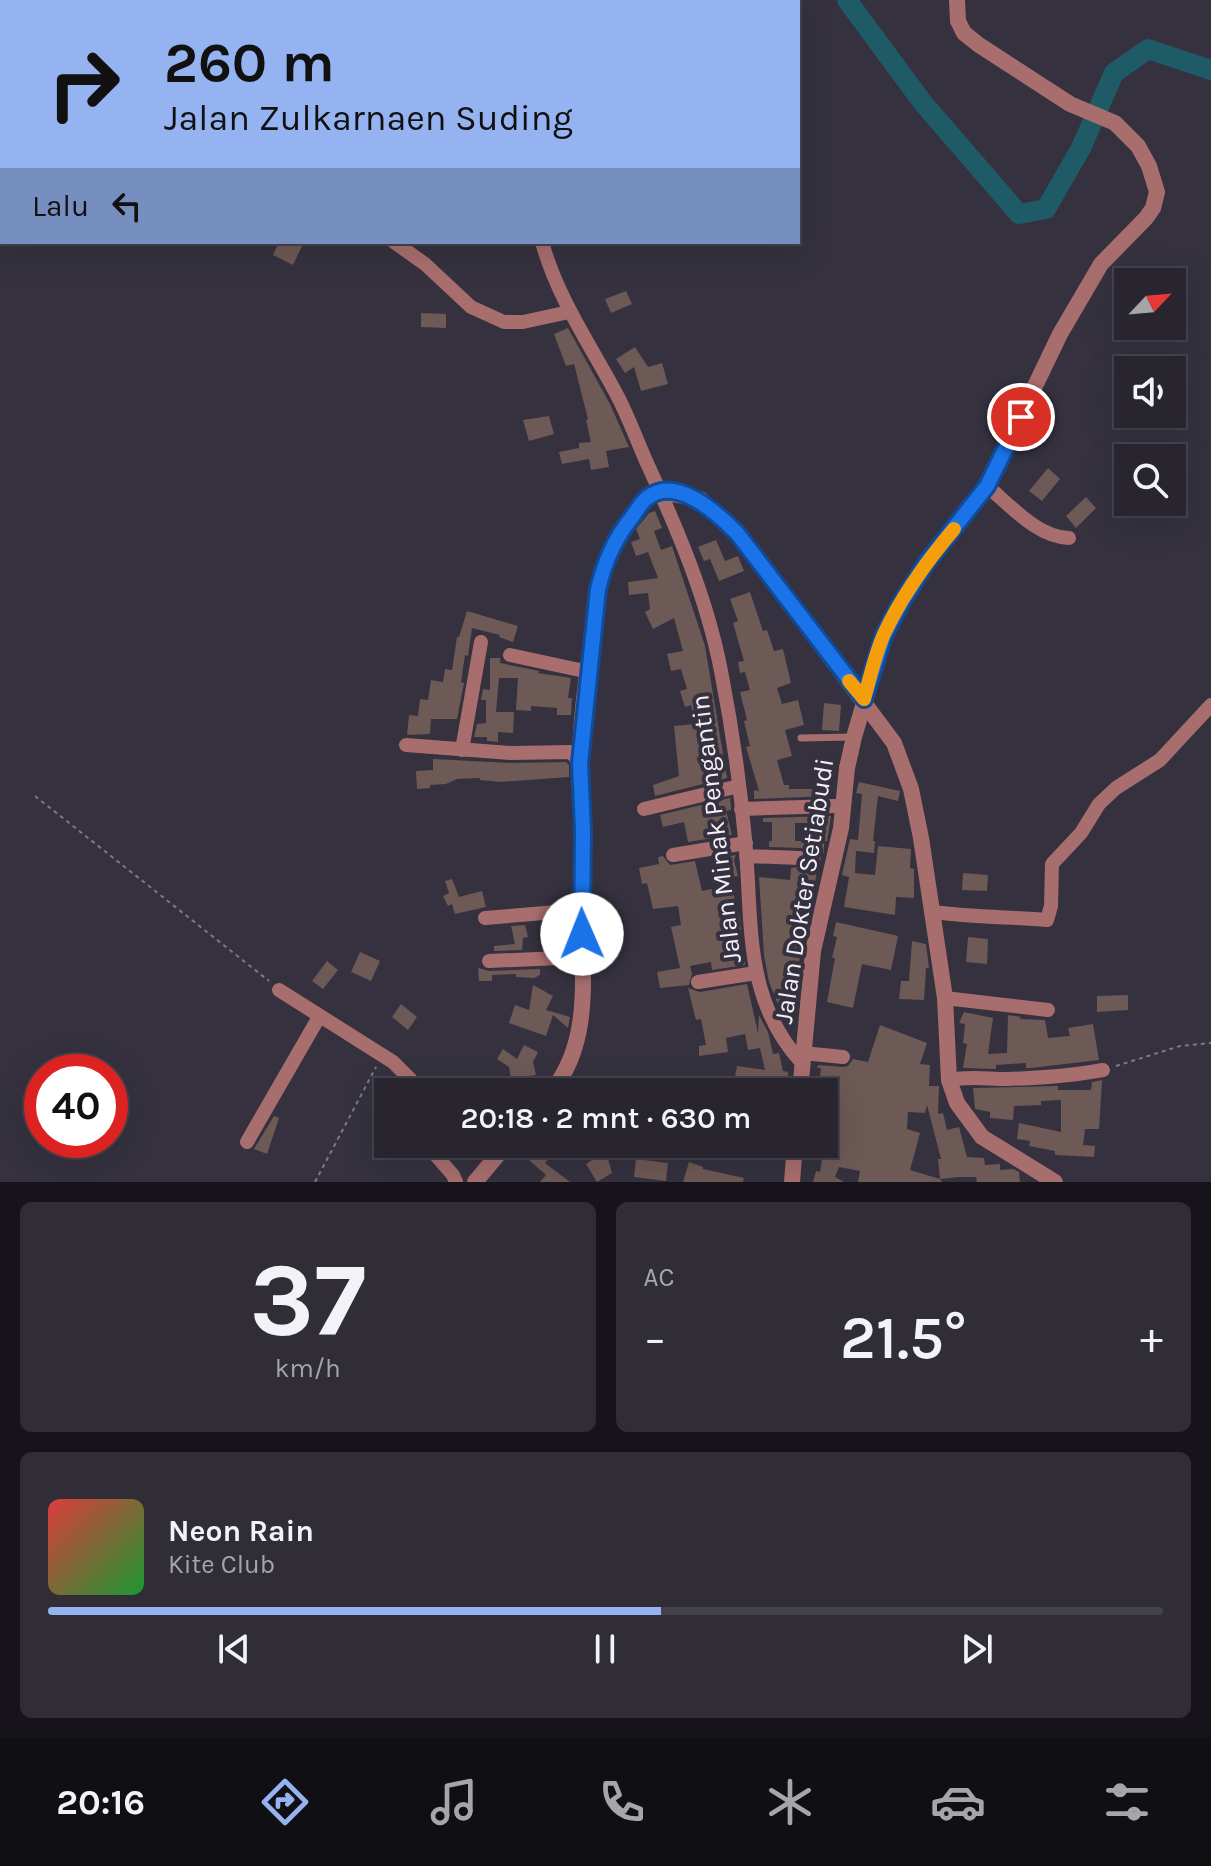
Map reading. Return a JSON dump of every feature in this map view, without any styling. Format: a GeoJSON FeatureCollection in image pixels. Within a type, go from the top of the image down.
{"type":"FeatureCollection","features":[{"type":"Feature","properties":{"kind":"street","name":"Jalan Dokter Setiabudi"},"geometry":{"type":"LineString","coordinates":[[801,1078],[813,951],[841,828],[847,768],[884,635],[927,562],[987,486],[1060,334],[1101,264],[1153,208],[1157,192],[1149,166],[1138,146],[1115,123],[1070,104],[964,33],[958,21],[957,0]]}},
{"type":"Feature","properties":{"kind":"street"},"geometry":{"type":"LineString","coordinates":[[397,244],[425,264],[471,307],[504,322],[523,322],[569,312]]}},
{"type":"Feature","properties":{"kind":"street","name":"Jalan Minak Pengantin"},"geometry":{"type":"LineString","coordinates":[[543,244],[569,312],[622,404],[671,512],[712,632],[730,720],[739,786],[756,973],[776,1030],[803,1058]]}},
{"type":"Feature","properties":{"kind":"street"},"geometry":{"type":"LineString","coordinates":[[987,486],[1040,530],[1056,538],[1069,538]]}},
{"type":"Feature","properties":{"kind":"street"},"geometry":{"type":"LineString","coordinates":[[562,1078],[578,1034],[583,1001],[580,763],[598,589],[619,533],[648,497],[661,492],[700,499],[737,533],[894,743],[911,789],[933,912],[945,998],[949,1080],[957,1103],[982,1137],[1055,1182]]}},
{"type":"Feature","properties":{"kind":"street"},"geometry":{"type":"LineString","coordinates":[[462,750],[481,642]]}},
{"type":"Feature","properties":{"kind":"street"},"geometry":{"type":"LineString","coordinates":[[510,655],[589,672]]}},
{"type":"Feature","properties":{"kind":"street"},"geometry":{"type":"LineString","coordinates":[[933,912],[976,918],[990,915],[1047,920],[1051,906],[1052,864],[1081,833],[1099,804],[1116,788],[1160,760],[1211,705]]}},
{"type":"Feature","properties":{"kind":"street"},"geometry":{"type":"LineString","coordinates":[[406,745],[462,750],[571,752],[580,763]]}},
{"type":"Feature","properties":{"kind":"street"},"geometry":{"type":"LineString","coordinates":[[644,809],[739,786]]}},
{"type":"Feature","properties":{"kind":"street"},"geometry":{"type":"LineString","coordinates":[[741,809],[835,806]]}},
{"type":"Feature","properties":{"kind":"street"},"geometry":{"type":"LineString","coordinates":[[673,855],[746,850],[800,858]]}},
{"type":"Feature","properties":{"kind":"street"},"geometry":{"type":"LineString","coordinates":[[485,918],[581,910]]}},
{"type":"Feature","properties":{"kind":"street"},"geometry":{"type":"LineString","coordinates":[[489,961],[584,957]]}},
{"type":"Feature","properties":{"kind":"street"},"geometry":{"type":"LineString","coordinates":[[698,982],[756,973]]}},
{"type":"Feature","properties":{"kind":"street"},"geometry":{"type":"LineString","coordinates":[[279,990],[393,1062],[409,1078]]}},
{"type":"Feature","properties":{"kind":"street"},"geometry":{"type":"LineString","coordinates":[[945,998],[1048,1010]]}},
{"type":"Feature","properties":{"kind":"street"},"geometry":{"type":"LineString","coordinates":[[247,1142],[319,1017]]}},
{"type":"Feature","properties":{"kind":"street"},"geometry":{"type":"LineString","coordinates":[[803,1058],[843,1057]]}},
{"type":"Feature","properties":{"kind":"street"},"geometry":{"type":"LineString","coordinates":[[949,1080],[968,1077],[1063,1078],[1103,1070]]}},
{"type":"Feature","properties":{"kind":"street"},"geometry":{"type":"LineString","coordinates":[[438,1158],[456,1182]]}},
{"type":"Feature","properties":{"kind":"street"},"geometry":{"type":"LineString","coordinates":[[475,1182],[495,1158]]}},
{"type":"Feature","properties":{"kind":"street"},"geometry":{"type":"LineString","coordinates":[[792,1182],[794,1158]]}},
{"type":"Feature","properties":{"kind":"lane"},"geometry":{"type":"LineString","coordinates":[[801,738],[854,737]]}},
{"type":"Feature","properties":{"kind":"path"},"geometry":{"type":"LineString","coordinates":[[35,796],[279,990]]}},
{"type":"Feature","properties":{"kind":"path"},"geometry":{"type":"LineString","coordinates":[[1103,1070],[1180,1046],[1211,1043]]}},
{"type":"Feature","properties":{"kind":"path"},"geometry":{"type":"LineString","coordinates":[[315,1182],[382,1055]]}},
{"type":"Feature","properties":{"kind":"building"},"geometry":{"type":"Polygon","coordinates":[[[278,244],[302,246],[293,265],[273,255],[278,244]]]}},
{"type":"Feature","properties":{"kind":"building"},"geometry":{"type":"Polygon","coordinates":[[[626,291],[632,304],[611,313],[605,299],[626,291]]]}},
{"type":"Feature","properties":{"kind":"building"},"geometry":{"type":"Polygon","coordinates":[[[421,313],[446,314],[446,328],[421,327],[421,313]]]}},
{"type":"Feature","properties":{"kind":"building"},"geometry":{"type":"Polygon","coordinates":[[[568,328],[610,404],[629,447],[606,451],[609,467],[591,470],[589,459],[562,464],[559,452],[579,448],[579,443],[591,442],[574,364],[566,366],[554,334],[568,328]]]}},
{"type":"Feature","properties":{"kind":"building"},"geometry":{"type":"Polygon","coordinates":[[[635,347],[648,367],[662,363],[668,384],[641,391],[634,367],[625,373],[616,359],[635,347]]]}},
{"type":"Feature","properties":{"kind":"building"},"geometry":{"type":"Polygon","coordinates":[[[549,416],[554,434],[529,441],[523,420],[549,416]]]}},
{"type":"Feature","properties":{"kind":"building"},"geometry":{"type":"Polygon","coordinates":[[[1048,468],[1060,479],[1042,501],[1029,491],[1048,468]]]}},
{"type":"Feature","properties":{"kind":"building"},"geometry":{"type":"Polygon","coordinates":[[[1086,497],[1096,508],[1076,528],[1066,516],[1086,497]]]}},
{"type":"Feature","properties":{"kind":"building"},"geometry":{"type":"Polygon","coordinates":[[[655,511],[662,528],[654,531],[661,550],[672,546],[705,646],[727,778],[655,796],[653,785],[679,776],[674,726],[696,724],[691,705],[685,707],[680,691],[687,689],[681,669],[671,671],[667,654],[683,651],[674,618],[653,629],[645,612],[650,609],[648,593],[629,595],[628,582],[658,578],[648,552],[636,556],[631,542],[640,539],[636,529],[649,513],[655,511]]]}},
{"type":"Feature","properties":{"kind":"building"},"geometry":{"type":"Polygon","coordinates":[[[716,540],[725,561],[738,556],[744,571],[719,581],[710,559],[704,561],[698,547],[716,540]]]}},
{"type":"Feature","properties":{"kind":"building"},"geometry":{"type":"Polygon","coordinates":[[[750,592],[763,631],[767,630],[774,651],[783,649],[791,683],[777,688],[782,704],[798,700],[804,725],[785,730],[792,756],[777,760],[784,785],[789,785],[789,789],[814,789],[818,786],[819,775],[831,776],[827,796],[754,799],[754,790],[759,791],[746,747],[750,746],[740,692],[750,690],[745,672],[740,673],[738,662],[744,661],[733,623],[738,621],[730,599],[750,592]]]}},
{"type":"Feature","properties":{"kind":"building"},"geometry":{"type":"Polygon","coordinates":[[[467,611],[518,626],[513,642],[500,635],[472,628],[468,656],[465,655],[461,682],[464,683],[457,719],[431,719],[430,734],[407,735],[409,715],[418,716],[420,699],[428,700],[431,680],[443,682],[445,669],[452,670],[457,637],[467,611]]]}},
{"type":"Feature","properties":{"kind":"building"},"geometry":{"type":"Polygon","coordinates":[[[490,658],[500,658],[500,663],[538,673],[571,678],[568,698],[572,698],[571,715],[557,715],[557,708],[531,706],[531,711],[516,710],[518,678],[499,678],[496,712],[514,712],[513,733],[498,732],[498,742],[487,741],[487,737],[474,737],[477,724],[486,723],[486,700],[481,700],[483,689],[490,690],[490,658]]]}},
{"type":"Feature","properties":{"kind":"building"},"geometry":{"type":"Polygon","coordinates":[[[824,703],[841,705],[839,731],[822,730],[824,703]]]}},
{"type":"Feature","properties":{"kind":"building"},"geometry":{"type":"Polygon","coordinates":[[[433,759],[566,762],[569,777],[501,782],[480,778],[457,779],[417,789],[416,771],[433,770],[433,759]]]}},
{"type":"Feature","properties":{"kind":"building"},"geometry":{"type":"Polygon","coordinates":[[[859,782],[900,791],[898,801],[878,796],[874,853],[856,851],[855,873],[875,875],[878,846],[911,849],[914,898],[896,897],[895,915],[844,907],[849,877],[842,875],[850,839],[858,840],[862,794],[856,793],[859,782]]]}},
{"type":"Feature","properties":{"kind":"building"},"geometry":{"type":"Polygon","coordinates":[[[730,798],[731,810],[726,811],[732,835],[688,842],[684,822],[663,827],[660,815],[730,798]]]}},
{"type":"Feature","properties":{"kind":"building"},"geometry":{"type":"Polygon","coordinates":[[[831,816],[820,868],[817,868],[813,900],[797,898],[794,911],[804,914],[804,936],[799,962],[790,961],[787,990],[794,991],[793,1021],[785,1021],[769,982],[764,955],[759,877],[790,880],[791,868],[805,866],[810,858],[801,848],[769,847],[772,822],[763,822],[763,818],[831,816]],[[795,823],[795,841],[813,841],[814,823],[795,823]]]}},
{"type":"Feature","properties":{"kind":"building"},"geometry":{"type":"Polygon","coordinates":[[[736,855],[734,860],[738,876],[729,877],[740,918],[741,930],[735,931],[745,965],[712,970],[711,962],[690,966],[692,974],[689,985],[660,988],[657,972],[680,968],[671,927],[681,925],[678,906],[653,909],[647,883],[642,884],[639,868],[659,864],[658,857],[663,856],[670,865],[695,861],[702,891],[721,887],[715,858],[736,855]]]}},
{"type":"Feature","properties":{"kind":"building"},"geometry":{"type":"Polygon","coordinates":[[[963,873],[988,875],[987,891],[962,890],[963,873]]]}},
{"type":"Feature","properties":{"kind":"building"},"geometry":{"type":"Polygon","coordinates":[[[452,879],[459,897],[482,891],[486,907],[455,914],[452,904],[448,906],[443,896],[449,893],[445,881],[452,879]]]}},
{"type":"Feature","properties":{"kind":"building"},"geometry":{"type":"Polygon","coordinates":[[[836,922],[898,936],[891,970],[862,964],[853,1008],[827,1002],[835,958],[832,958],[837,937],[833,936],[836,922]]]}},
{"type":"Feature","properties":{"kind":"building"},"geometry":{"type":"Polygon","coordinates":[[[525,925],[528,937],[523,938],[522,950],[494,951],[494,946],[515,944],[511,926],[525,925]]]}},
{"type":"Feature","properties":{"kind":"building"},"geometry":{"type":"Polygon","coordinates":[[[968,937],[988,939],[987,964],[966,962],[968,937]]]}},
{"type":"Feature","properties":{"kind":"building"},"geometry":{"type":"Polygon","coordinates":[[[912,941],[926,944],[929,968],[926,968],[924,1000],[899,999],[901,981],[909,981],[912,941]]]}},
{"type":"Feature","properties":{"kind":"building"},"geometry":{"type":"Polygon","coordinates":[[[360,952],[380,961],[371,981],[351,972],[360,952]]]}},
{"type":"Feature","properties":{"kind":"building"},"geometry":{"type":"Polygon","coordinates":[[[327,961],[338,970],[323,989],[312,981],[327,961]]]}},
{"type":"Feature","properties":{"kind":"building"},"geometry":{"type":"Polygon","coordinates":[[[478,968],[489,971],[540,969],[540,975],[534,978],[516,977],[516,974],[492,975],[492,981],[479,981],[478,968]]]}},
{"type":"Feature","properties":{"kind":"building"},"geometry":{"type":"Polygon","coordinates":[[[747,984],[758,1033],[759,1015],[768,1032],[773,1054],[779,1053],[788,1078],[735,1078],[737,1066],[765,1070],[760,1048],[748,1050],[745,1034],[726,1038],[728,1052],[699,1056],[699,1046],[706,1045],[701,1019],[696,1020],[688,988],[700,992],[747,984]]]}},
{"type":"Feature","properties":{"kind":"building"},"geometry":{"type":"Polygon","coordinates":[[[533,985],[553,996],[546,1010],[570,1017],[568,1028],[553,1015],[546,1036],[509,1023],[515,1005],[529,1010],[533,985]]]}},
{"type":"Feature","properties":{"kind":"building"},"geometry":{"type":"Polygon","coordinates":[[[1128,995],[1128,1010],[1097,1012],[1097,996],[1128,995]]]}},
{"type":"Feature","properties":{"kind":"building"},"geometry":{"type":"Polygon","coordinates":[[[401,1004],[417,1017],[408,1030],[392,1017],[401,1004]]]}},
{"type":"Feature","properties":{"kind":"building"},"geometry":{"type":"Polygon","coordinates":[[[964,1012],[993,1018],[988,1054],[1007,1053],[1008,1015],[1045,1020],[1048,1038],[1070,1036],[1068,1028],[1093,1024],[1099,1060],[1031,1068],[1026,1068],[1026,1063],[996,1065],[996,1069],[963,1068],[967,1044],[963,1043],[965,1024],[959,1023],[964,1012]]]}},
{"type":"Feature","properties":{"kind":"building"},"geometry":{"type":"Polygon","coordinates":[[[880,1025],[927,1043],[920,1064],[930,1065],[929,1086],[939,1086],[938,1114],[943,1113],[947,1130],[959,1127],[967,1157],[984,1158],[985,1165],[1000,1164],[1000,1170],[1013,1169],[1019,1172],[1020,1182],[977,1182],[976,1177],[960,1177],[940,1179],[942,1182],[858,1182],[860,1171],[839,1167],[835,1177],[844,1182],[813,1182],[816,1171],[820,1172],[822,1158],[838,1158],[838,1078],[820,1078],[821,1068],[817,1068],[818,1065],[848,1066],[853,1059],[868,1062],[880,1025]],[[927,1105],[925,1113],[908,1112],[907,1129],[920,1133],[910,1170],[940,1179],[938,1159],[941,1159],[927,1105]]]}},
{"type":"Feature","properties":{"kind":"building"},"geometry":{"type":"Polygon","coordinates":[[[524,1045],[538,1052],[533,1062],[536,1075],[511,1078],[509,1067],[497,1059],[503,1049],[517,1059],[524,1045]]]}},
{"type":"Feature","properties":{"kind":"building"},"geometry":{"type":"Polygon","coordinates":[[[1102,1080],[1099,1129],[1085,1129],[1083,1145],[1095,1146],[1094,1157],[1055,1155],[1055,1151],[1029,1146],[1030,1141],[1017,1139],[1019,1123],[1061,1132],[1061,1100],[1041,1101],[1041,1105],[1014,1106],[1013,1120],[990,1118],[990,1112],[975,1109],[973,1088],[1058,1086],[1058,1090],[1091,1090],[1092,1082],[1102,1080]]]}},
{"type":"Feature","properties":{"kind":"building"},"geometry":{"type":"Polygon","coordinates":[[[274,1116],[279,1118],[267,1154],[254,1149],[274,1116]]]}},
{"type":"Feature","properties":{"kind":"building"},"geometry":{"type":"Polygon","coordinates":[[[527,1158],[549,1158],[545,1163],[570,1182],[540,1182],[546,1175],[527,1158]]]}},
{"type":"Feature","properties":{"kind":"building"},"geometry":{"type":"Polygon","coordinates":[[[595,1158],[608,1158],[612,1173],[597,1182],[586,1164],[595,1158]]]}},
{"type":"Feature","properties":{"kind":"building"},"geometry":{"type":"Polygon","coordinates":[[[636,1159],[668,1163],[666,1181],[634,1177],[636,1159]]]}},
{"type":"Feature","properties":{"kind":"building"},"geometry":{"type":"Polygon","coordinates":[[[689,1162],[703,1169],[744,1178],[743,1182],[683,1182],[689,1162]]]}},
{"type":"Feature","properties":{"kind":"waterway"},"geometry":{"type":"LineString","coordinates":[[847,0],[923,103],[1019,214],[1046,209],[1081,148],[1114,73],[1148,49],[1211,70]]}},
{"type":"Feature","properties":{"kind":"slow traffic"},"geometry":{"type":"LineString","coordinates":[[849,681],[864,699],[892,619],[927,562],[954,529]]}},
{"type":"Feature","properties":{"kind":"route"},"geometry":{"type":"LineString","coordinates":[[582,934],[580,763],[598,589],[603,568],[619,533],[648,497],[661,492],[676,493],[700,499],[718,514],[737,533],[864,699],[884,635],[901,603],[927,562],[987,486],[1021,417]]}}]}
